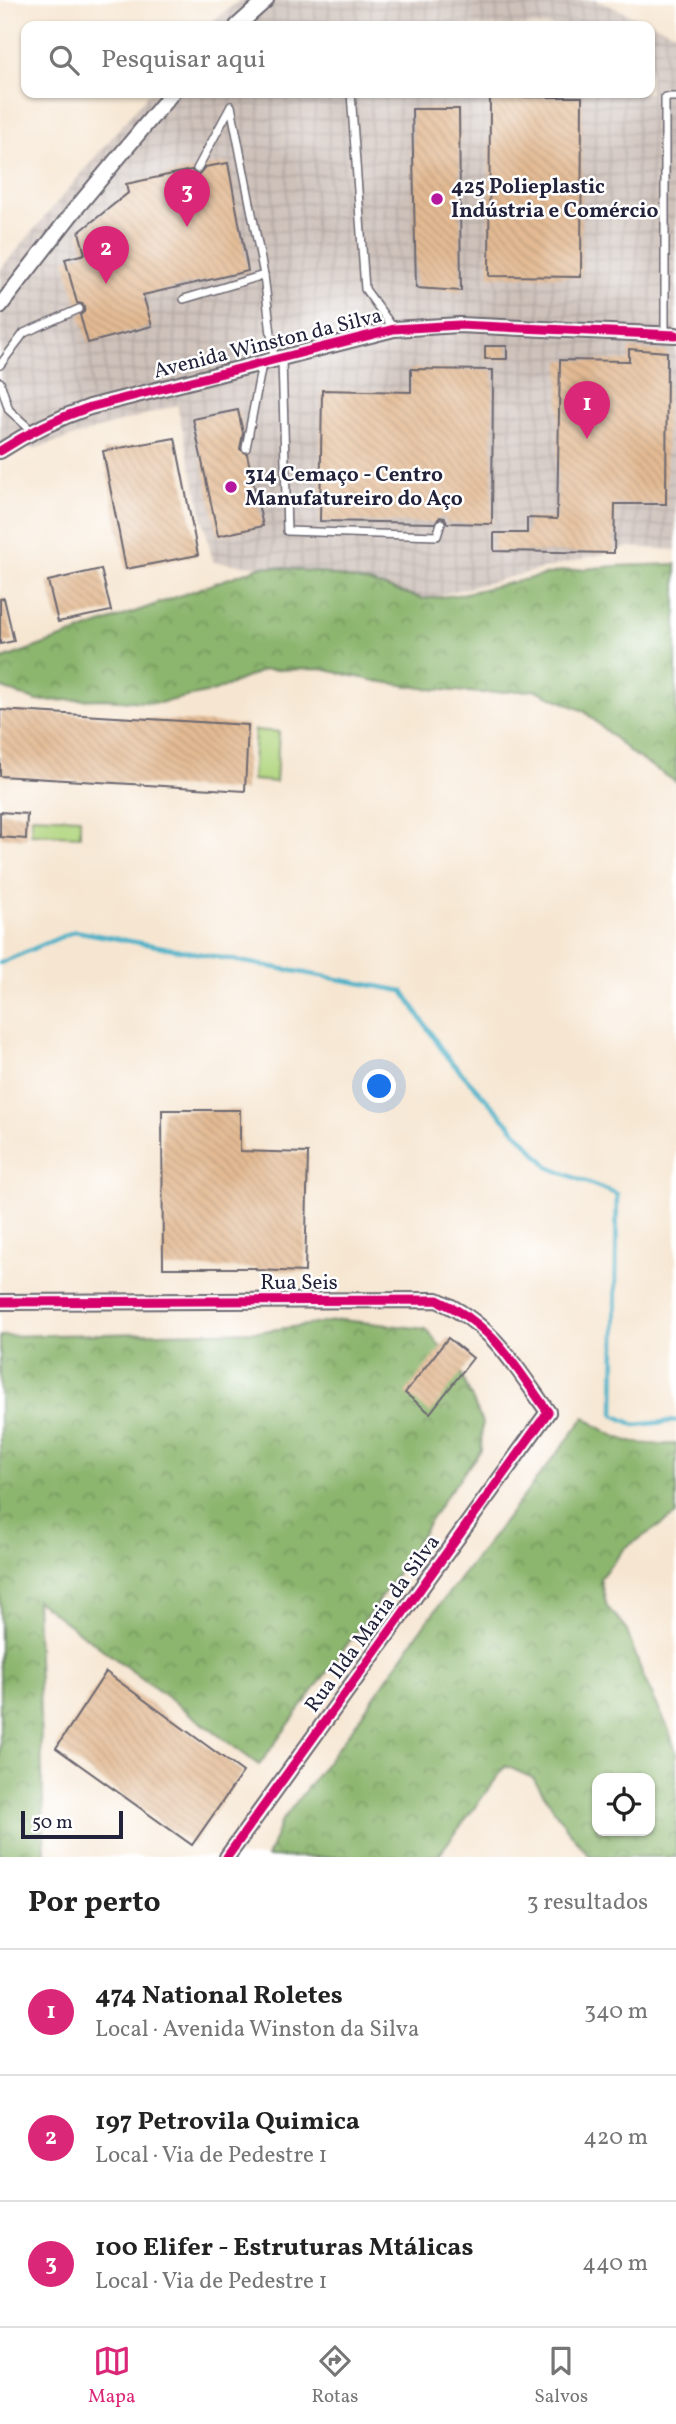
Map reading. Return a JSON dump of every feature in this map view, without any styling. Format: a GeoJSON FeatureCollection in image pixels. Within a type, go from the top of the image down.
{"type":"FeatureCollection","features":[{"type":"Feature","properties":{"kind":"street"},"geometry":{"type":"LineString","coordinates":[[243,21],[266,0]]}},
{"type":"Feature","properties":{"kind":"street"},"geometry":{"type":"LineString","coordinates":[[0,306],[73,212],[168,98]]}},
{"type":"Feature","properties":{"kind":"street","name":"Avenida Winston da Silva"},"geometry":{"type":"LineString","coordinates":[[2,449],[32,431],[90,407],[394,329],[459,325],[670,334]]}},
{"type":"Feature","properties":{"kind":"street","name":"Rua Seis"},"geometry":{"type":"LineString","coordinates":[[0,1302],[437,1300],[469,1317],[494,1337],[548,1412]]}},
{"type":"Feature","properties":{"kind":"street","name":"Rua Ilda Maria da Silva"},"geometry":{"type":"LineString","coordinates":[[227,1857],[548,1412]]}},
{"type":"Feature","properties":{"kind":"lane"},"geometry":{"type":"LineString","coordinates":[[670,334],[665,97],[676,97]]}},
{"type":"Feature","properties":{"kind":"lane"},"geometry":{"type":"LineString","coordinates":[[351,98],[365,289],[394,329]]}},
{"type":"Feature","properties":{"kind":"lane"},"geometry":{"type":"LineString","coordinates":[[197,169],[231,106],[264,275],[287,531],[437,536],[441,523]]}},
{"type":"Feature","properties":{"kind":"lane"},"geometry":{"type":"LineString","coordinates":[[184,299],[264,275]]}},
{"type":"Feature","properties":{"kind":"lane"},"geometry":{"type":"LineString","coordinates":[[0,365],[24,334],[79,309]]}},
{"type":"Feature","properties":{"kind":"lane"},"geometry":{"type":"LineString","coordinates":[[246,448],[273,362]]}},
{"type":"Feature","properties":{"kind":"lane"},"geometry":{"type":"LineString","coordinates":[[0,382],[9,410],[32,431]]}},
{"type":"Feature","properties":{"kind":"shaded area"},"geometry":{"type":"Polygon","coordinates":[[[240,0],[595,0],[647,21],[213,21],[240,0]]]}},
{"type":"Feature","properties":{"kind":"shaded area"},"geometry":{"type":"Polygon","coordinates":[[[655,24],[676,33],[676,550],[630,547],[424,599],[372,583],[318,572],[213,562],[177,405],[36,448],[5,447],[0,442],[0,270],[145,98],[655,98],[655,24]]]}},
{"type":"Feature","properties":{"kind":"green space"},"geometry":{"type":"Polygon","coordinates":[[[676,564],[676,782],[631,753],[584,711],[536,690],[482,693],[429,689],[321,669],[264,670],[215,691],[159,703],[104,699],[37,701],[0,687],[0,660],[263,566],[318,572],[372,583],[424,599],[457,595],[562,571],[676,564]]]}},
{"type":"Feature","properties":{"kind":"green space"},"geometry":{"type":"Polygon","coordinates":[[[255,730],[279,732],[276,782],[252,780],[255,730]]]}},
{"type":"Feature","properties":{"kind":"green space"},"geometry":{"type":"Polygon","coordinates":[[[32,816],[80,818],[80,836],[31,834],[32,816]]]}},
{"type":"Feature","properties":{"kind":"green space"},"geometry":{"type":"Polygon","coordinates":[[[342,1320],[426,1329],[459,1369],[482,1422],[481,1450],[444,1499],[381,1598],[259,1765],[36,1600],[45,1857],[0,1857],[0,1336],[264,1331],[342,1320]]]}},
{"type":"Feature","properties":{"kind":"green space"},"geometry":{"type":"Polygon","coordinates":[[[585,1417],[607,1432],[628,1441],[676,1444],[676,1515],[625,1548],[600,1578],[607,1607],[625,1626],[676,1752],[676,1857],[590,1857],[565,1826],[533,1778],[506,1766],[437,1857],[267,1857],[281,1822],[352,1729],[424,1625],[585,1417]]]}},
{"type":"Feature","properties":{"kind":"building"},"geometry":{"type":"Polygon","coordinates":[[[490,98],[582,98],[581,277],[489,276],[490,98]]]}},
{"type":"Feature","properties":{"kind":"building","name":"425 Polieplastic Indústria e Comércio"},"geometry":{"type":"Polygon","coordinates":[[[412,109],[459,109],[461,291],[416,288],[412,109]]]}},
{"type":"Feature","properties":{"kind":"building"},"geometry":{"type":"Polygon","coordinates":[[[228,163],[248,271],[143,295],[152,326],[88,343],[80,315],[85,307],[77,303],[65,259],[85,254],[79,232],[128,193],[126,184],[191,170],[198,175],[205,167],[228,163]]]}},
{"type":"Feature","properties":{"kind":"building"},"geometry":{"type":"Polygon","coordinates":[[[485,346],[507,346],[507,359],[485,359],[485,346]]]}},
{"type":"Feature","properties":{"kind":"building"},"geometry":{"type":"Polygon","coordinates":[[[629,349],[667,352],[666,504],[615,504],[614,553],[494,551],[494,533],[527,533],[527,518],[557,519],[560,360],[629,361],[629,349]]]}},
{"type":"Feature","properties":{"kind":"building"},"geometry":{"type":"Polygon","coordinates":[[[411,369],[493,370],[492,524],[447,523],[445,518],[440,517],[435,523],[320,521],[322,390],[411,392],[411,369]]]}},
{"type":"Feature","properties":{"kind":"building","name":"314 Cemaço - Centro Manufatureiro do Aço"},"geometry":{"type":"Polygon","coordinates":[[[238,410],[243,433],[240,449],[247,454],[263,526],[218,536],[193,419],[238,410]]]}},
{"type":"Feature","properties":{"kind":"building"},"geometry":{"type":"Polygon","coordinates":[[[175,438],[198,555],[126,569],[103,451],[175,438]]]}},
{"type":"Feature","properties":{"kind":"building"},"geometry":{"type":"Polygon","coordinates":[[[101,569],[111,611],[58,622],[48,581],[101,569]]]}},
{"type":"Feature","properties":{"kind":"building"},"geometry":{"type":"Polygon","coordinates":[[[4,598],[14,641],[0,644],[0,599],[4,598]]]}},
{"type":"Feature","properties":{"kind":"building"},"geometry":{"type":"Polygon","coordinates":[[[0,710],[248,725],[245,791],[0,776],[0,710]]]}},
{"type":"Feature","properties":{"kind":"building"},"geometry":{"type":"Polygon","coordinates":[[[0,812],[27,814],[26,839],[0,837],[0,812]]]}},
{"type":"Feature","properties":{"kind":"building"},"geometry":{"type":"Polygon","coordinates":[[[162,1110],[240,1110],[240,1151],[308,1153],[305,1272],[256,1268],[163,1268],[162,1110]]]}},
{"type":"Feature","properties":{"kind":"building"},"geometry":{"type":"Polygon","coordinates":[[[448,1338],[473,1358],[430,1413],[405,1393],[448,1338]]]}},
{"type":"Feature","properties":{"kind":"building"},"geometry":{"type":"Polygon","coordinates":[[[106,1672],[243,1772],[192,1845],[56,1748],[106,1672]]]}},
{"type":"Feature","properties":{"kind":"waterway"},"geometry":{"type":"LineString","coordinates":[[0,963],[75,931],[403,991],[446,1056],[550,1168],[617,1194],[614,1415],[635,1425],[676,1421]]}},
{"type":"Feature","properties":{"kind":"cycle path"},"geometry":{"type":"LineString","coordinates":[[0,451],[44,426],[90,407],[394,329],[459,325],[676,335]]}},
{"type":"Feature","properties":{"kind":"cycle path"},"geometry":{"type":"LineString","coordinates":[[0,1302],[437,1300],[473,1321],[501,1347],[548,1412],[227,1857]]}},
{"type":"Feature","properties":{"kind":"place","name":"425 Polieplastic Indústria e Comércio"},"geometry":{"type":"Point","coordinates":[437,199]}},
{"type":"Feature","properties":{"kind":"place","name":"100 Elifer - Estruturas Mtálicas"},"geometry":{"type":"Point","coordinates":[187,227]}},
{"type":"Feature","properties":{"kind":"place","name":"197 Petrovila Quimica"},"geometry":{"type":"Point","coordinates":[106,284]}},
{"type":"Feature","properties":{"kind":"place","name":"474 National Roletes"},"geometry":{"type":"Point","coordinates":[587,439]}},
{"type":"Feature","properties":{"kind":"place","name":"314 Cemaço - Centro Manufatureiro do Aço"},"geometry":{"type":"Point","coordinates":[231,487]}}]}
